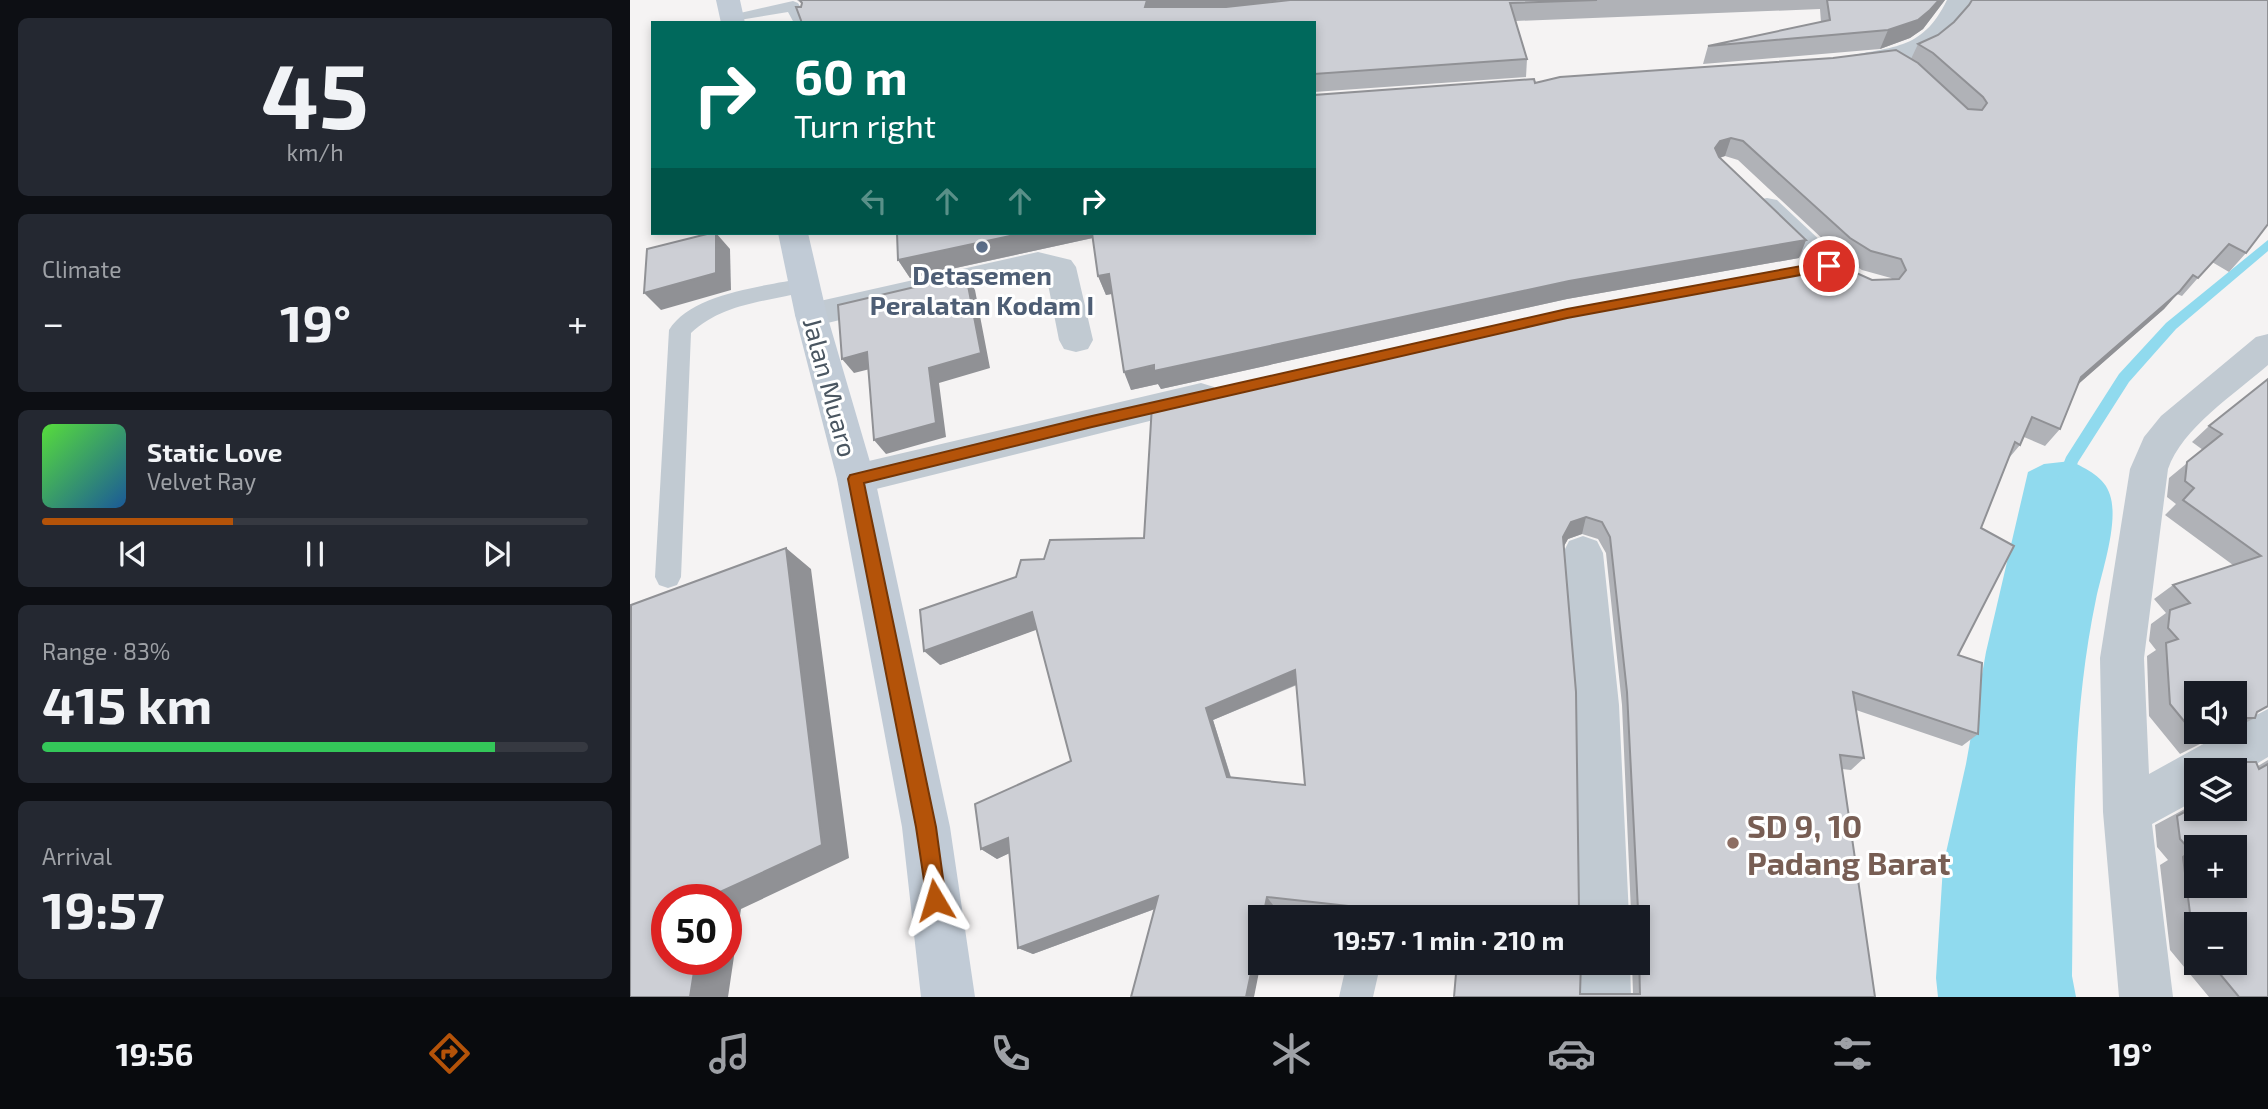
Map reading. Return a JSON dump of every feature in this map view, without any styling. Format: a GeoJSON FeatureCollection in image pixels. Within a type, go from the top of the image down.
{"type":"FeatureCollection","features":[{"type":"Feature","properties":{"kind":"main road","name":"Jalan Muaro"},"geometry":{"type":"LineString","coordinates":[[793,235],[856,479],[926,827],[948,997]]}},
{"type":"Feature","properties":{"kind":"street"},"geometry":{"type":"LineString","coordinates":[[1826,66],[1898,65],[1934,39],[1951,19],[1959,0]]}},
{"type":"Feature","properties":{"kind":"street"},"geometry":{"type":"LineString","coordinates":[[1745,186],[1840,273],[1787,273]]}},
{"type":"Feature","properties":{"kind":"street"},"geometry":{"type":"LineString","coordinates":[[808,300],[1038,262],[1050,263],[1060,267],[1076,340]]}},
{"type":"Feature","properties":{"kind":"street"},"geometry":{"type":"LineString","coordinates":[[2146,997],[2127,812],[2122,658],[2149,469],[2157,447],[2174,426],[2268,346]]}},
{"type":"Feature","properties":{"kind":"street"},"geometry":{"type":"LineString","coordinates":[[856,479],[1232,389]]}},
{"type":"Feature","properties":{"kind":"street"},"geometry":{"type":"LineString","coordinates":[[1583,553],[1597,705],[1603,905]]}},
{"type":"Feature","properties":{"kind":"street"},"geometry":{"type":"LineString","coordinates":[[2224,758],[2268,731]]}},
{"type":"Feature","properties":{"kind":"street"},"geometry":{"type":"LineString","coordinates":[[2127,812],[2184,781]]}},
{"type":"Feature","properties":{"kind":"street"},"geometry":{"type":"LineString","coordinates":[[1604,975],[1604,997]]}},
{"type":"Feature","properties":{"kind":"lane"},"geometry":{"type":"LineString","coordinates":[[731,14],[792,3],[801,21]]}},
{"type":"Feature","properties":{"kind":"lane"},"geometry":{"type":"LineString","coordinates":[[668,577],[680,330],[690,320],[710,308],[808,300]]}},
{"type":"Feature","properties":{"kind":"lane"},"geometry":{"type":"LineString","coordinates":[[1356,997],[1361,975]]}},
{"type":"Feature","properties":{"kind":"water"},"geometry":{"type":"Polygon","coordinates":[[[2071,461],[2104,483],[2112,506],[2109,547],[2088,646],[2078,740],[2072,976],[2076,997],[1938,997],[1936,978],[1943,866],[1966,764],[1986,652],[2028,472],[2044,464],[2071,461]]]}},
{"type":"Feature","properties":{"kind":"building"},"geometry":{"type":"Polygon","coordinates":[[[800,0],[1147,0],[1145,7],[1226,7],[1290,0],[1597,0],[1510,3],[1527,59],[1316,74],[1316,21],[801,21],[796,7],[801,7],[800,0]]]}},
{"type":"Feature","properties":{"kind":"building"},"geometry":{"type":"Polygon","coordinates":[[[1827,0],[1939,0],[1918,20],[1888,30],[1708,46],[1830,20],[1827,0]]]}},
{"type":"Feature","properties":{"kind":"building"},"geometry":{"type":"Polygon","coordinates":[[[1972,0],[2268,0],[2268,224],[2246,253],[2229,244],[2198,278],[2193,275],[2180,291],[2081,377],[2060,429],[2032,417],[2020,445],[2015,442],[1981,528],[2014,546],[1958,655],[1982,663],[1978,734],[1853,692],[1864,758],[1840,755],[1875,997],[1454,997],[1456,975],[1581,975],[1580,994],[1640,994],[1640,975],[1650,975],[1650,905],[1638,905],[1627,692],[1610,537],[1602,522],[1586,517],[1571,522],[1563,537],[1576,692],[1579,905],[1339,905],[1267,897],[1265,905],[1248,905],[1248,975],[1251,975],[1246,997],[1131,997],[1158,896],[1018,948],[1008,838],[981,849],[975,804],[1071,761],[1032,612],[924,651],[920,610],[1016,577],[1021,560],[1044,559],[1050,540],[1144,538],[1152,405],[1570,310],[1832,262],[1872,280],[1899,279],[1906,270],[1901,259],[1871,251],[1850,238],[1743,141],[1731,138],[1720,141],[1715,148],[1719,157],[1806,240],[1569,281],[1154,371],[1154,365],[1124,372],[1109,274],[1098,276],[1092,235],[1316,235],[1316,95],[1534,79],[1535,83],[1560,77],[1833,58],[1896,50],[1918,63],[1968,109],[1982,110],[1987,103],[1983,97],[1933,53],[1918,44],[1938,35],[1954,22],[1972,0]],[[1295,670],[1206,708],[1227,777],[1305,785],[1295,670]]]}},
{"type":"Feature","properties":{"kind":"building"},"geometry":{"type":"Polygon","coordinates":[[[703,235],[716,235],[716,273],[644,293],[647,249],[703,235]]]}},
{"type":"Feature","properties":{"kind":"building"},"geometry":{"type":"Polygon","coordinates":[[[897,235],[1015,235],[898,260],[897,235]]]}},
{"type":"Feature","properties":{"kind":"building"},"geometry":{"type":"Polygon","coordinates":[[[966,275],[981,353],[929,368],[936,423],[874,440],[867,352],[842,359],[838,305],[966,275]]]}},
{"type":"Feature","properties":{"kind":"building"},"geometry":{"type":"Polygon","coordinates":[[[2268,379],[2268,706],[2257,712],[2255,718],[2247,718],[2247,681],[2184,681],[2184,721],[2170,704],[2166,643],[2178,639],[2168,628],[2170,610],[2190,603],[2173,585],[2261,556],[2183,500],[2194,488],[2185,481],[2187,462],[2222,434],[2209,426],[2268,379]]]}},
{"type":"Feature","properties":{"kind":"building"},"geometry":{"type":"Polygon","coordinates":[[[786,548],[822,845],[737,884],[651,884],[651,975],[693,975],[690,997],[630,997],[631,605],[786,548]]]}},
{"type":"Feature","properties":{"kind":"building"},"geometry":{"type":"Polygon","coordinates":[[[2247,762],[2256,762],[2259,769],[2268,764],[2268,997],[2239,997],[2221,975],[2247,975],[2247,912],[2190,912],[2188,898],[2247,898],[2247,835],[2184,835],[2184,843],[2180,839],[2177,816],[2184,812],[2184,821],[2247,821],[2247,762]]]}},
{"type":"Feature","properties":{"kind":"waterway"},"geometry":{"type":"LineString","coordinates":[[2065,480],[2071,461],[2124,378],[2171,326],[2268,244]]}},
{"type":"Feature","properties":{"kind":"place","name":"Detasemen Peralatan Kodam I"},"geometry":{"type":"Point","coordinates":[982,247]}},
{"type":"Feature","properties":{"kind":"place","name":"SD 9, 10 Padang Barat"},"geometry":{"type":"Point","coordinates":[1733,843]}},
{"type":"Feature","properties":{"kind":"route"},"geometry":{"type":"LineString","coordinates":[[935,900],[926,827],[856,479],[1092,421],[1567,314],[1829,266]]}}]}
